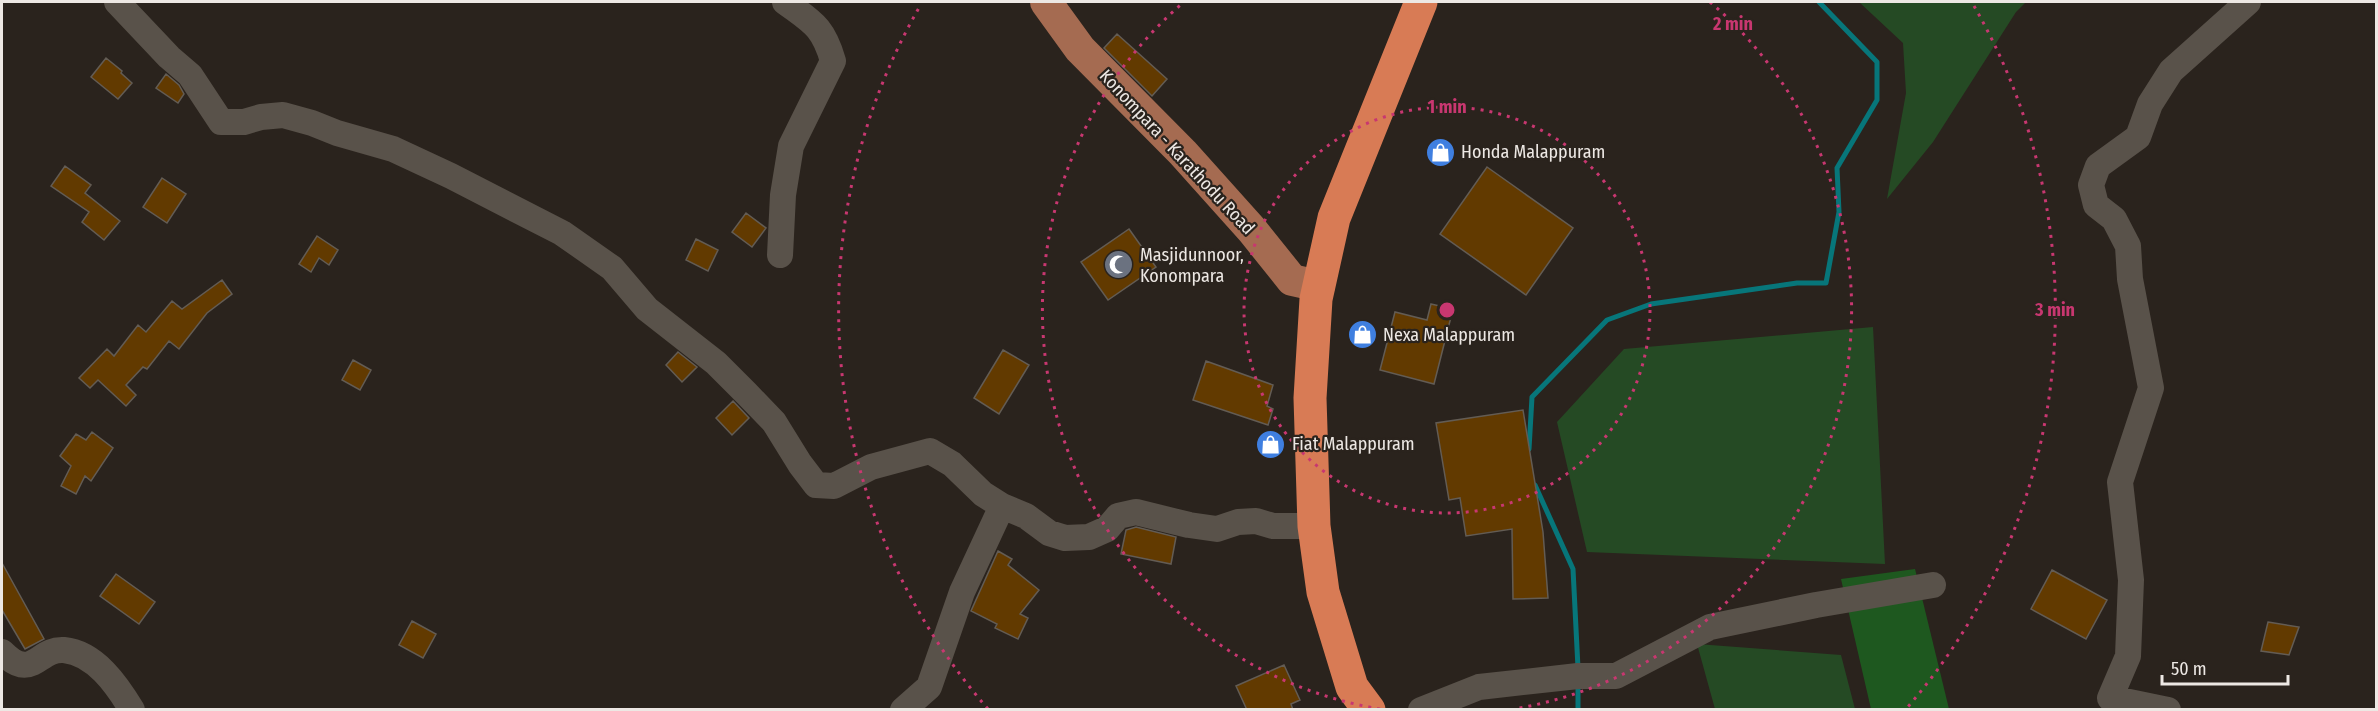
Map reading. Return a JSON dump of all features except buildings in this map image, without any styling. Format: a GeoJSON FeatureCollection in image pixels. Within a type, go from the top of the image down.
{"type":"FeatureCollection","features":[{"type":"Feature","properties":{"kind":"highway"},"geometry":{"type":"LineString","coordinates":[[1369,710],[1352,687],[1323,591],[1314,526],[1309,291],[1334,218],[1421,2]]}},
{"type":"Feature","properties":{"kind":"main road","name":"Konompara - Karathodu Road"},"geometry":{"type":"LineString","coordinates":[[1046,2],[1080,49],[1183,153],[1309,291]]}},
{"type":"Feature","properties":{"kind":"street"},"geometry":{"type":"LineString","coordinates":[[117,2],[169,57],[190,75],[221,122],[244,122],[261,117],[283,115],[393,149],[539,221],[601,259],[612,268],[647,309],[716,363],[761,408],[774,422],[816,485],[834,486],[871,467],[930,451],[952,464],[983,494],[1002,506],[1026,516],[1049,533],[1065,538],[1089,537],[1107,529],[1118,516],[1136,512],[1189,525],[1217,529],[1238,522],[1256,521],[1273,526],[1314,526]]}},
{"type":"Feature","properties":{"kind":"street"},"geometry":{"type":"LineString","coordinates":[[780,255],[783,195],[791,146],[833,61],[827,40],[817,25],[785,2]]}},
{"type":"Feature","properties":{"kind":"street"},"geometry":{"type":"LineString","coordinates":[[2168,710],[2110,698],[2128,656],[2131,580],[2120,482],[2151,388],[2130,279],[2128,246],[2114,219],[2096,205],[2091,185],[2098,166],[2138,137],[2150,104],[2171,71],[2248,2]]}},
{"type":"Feature","properties":{"kind":"street"},"geometry":{"type":"LineString","coordinates":[[903,710],[929,687],[962,592],[1002,506]]}},
{"type":"Feature","properties":{"kind":"street"},"geometry":{"type":"LineString","coordinates":[[1421,710],[1479,687],[1548,679],[1616,676],[1710,627],[1816,604],[1933,585]]}},
{"type":"Feature","properties":{"kind":"street"},"geometry":{"type":"LineString","coordinates":[[2,652],[10,660],[26,665],[56,651],[64,650],[81,655],[117,685],[132,710]]}},
{"type":"Feature","properties":{"kind":"green space"},"geometry":{"type":"Polygon","coordinates":[[[1859,2],[2026,2],[2016,12],[1933,142],[1887,199],[1906,93],[1903,43],[1859,2]]]}},
{"type":"Feature","properties":{"kind":"green space"},"geometry":{"type":"Polygon","coordinates":[[[1873,327],[1885,564],[1587,552],[1557,422],[1624,349],[1873,327]]]}},
{"type":"Feature","properties":{"kind":"green space"},"geometry":{"type":"Polygon","coordinates":[[[1915,569],[1949,709],[1871,709],[1841,579],[1915,569]]]}},
{"type":"Feature","properties":{"kind":"green space"},"geometry":{"type":"Polygon","coordinates":[[[1697,644],[1841,655],[1855,709],[1715,709],[1697,644]]]}},
{"type":"Feature","properties":{"kind":"waterway"},"geometry":{"type":"LineString","coordinates":[[1529,449],[1532,397],[1607,320],[1651,304],[1797,283],[1826,283],[1839,212],[1837,168],[1877,100],[1877,62],[1819,2]]}},
{"type":"Feature","properties":{"kind":"waterway"},"geometry":{"type":"LineString","coordinates":[[1535,485],[1573,569],[1578,668]]}},
{"type":"Feature","properties":{"kind":"waterway"},"geometry":{"type":"LineString","coordinates":[[1578,684],[1578,710]]}},
{"type":"Feature","properties":{"kind":"place","name":"Honda Malappuram"},"geometry":{"type":"Point","coordinates":[1440,152]}},
{"type":"Feature","properties":{"kind":"place","name":"Masjidunnoor, Konompara"},"geometry":{"type":"Point","coordinates":[1119,265]}},
{"type":"Feature","properties":{"kind":"place","name":"Nexa Malappuram"},"geometry":{"type":"Point","coordinates":[1362,335]}},
{"type":"Feature","properties":{"kind":"place","name":"Fiat Malappuram"},"geometry":{"type":"Point","coordinates":[1271,444]}}]}
